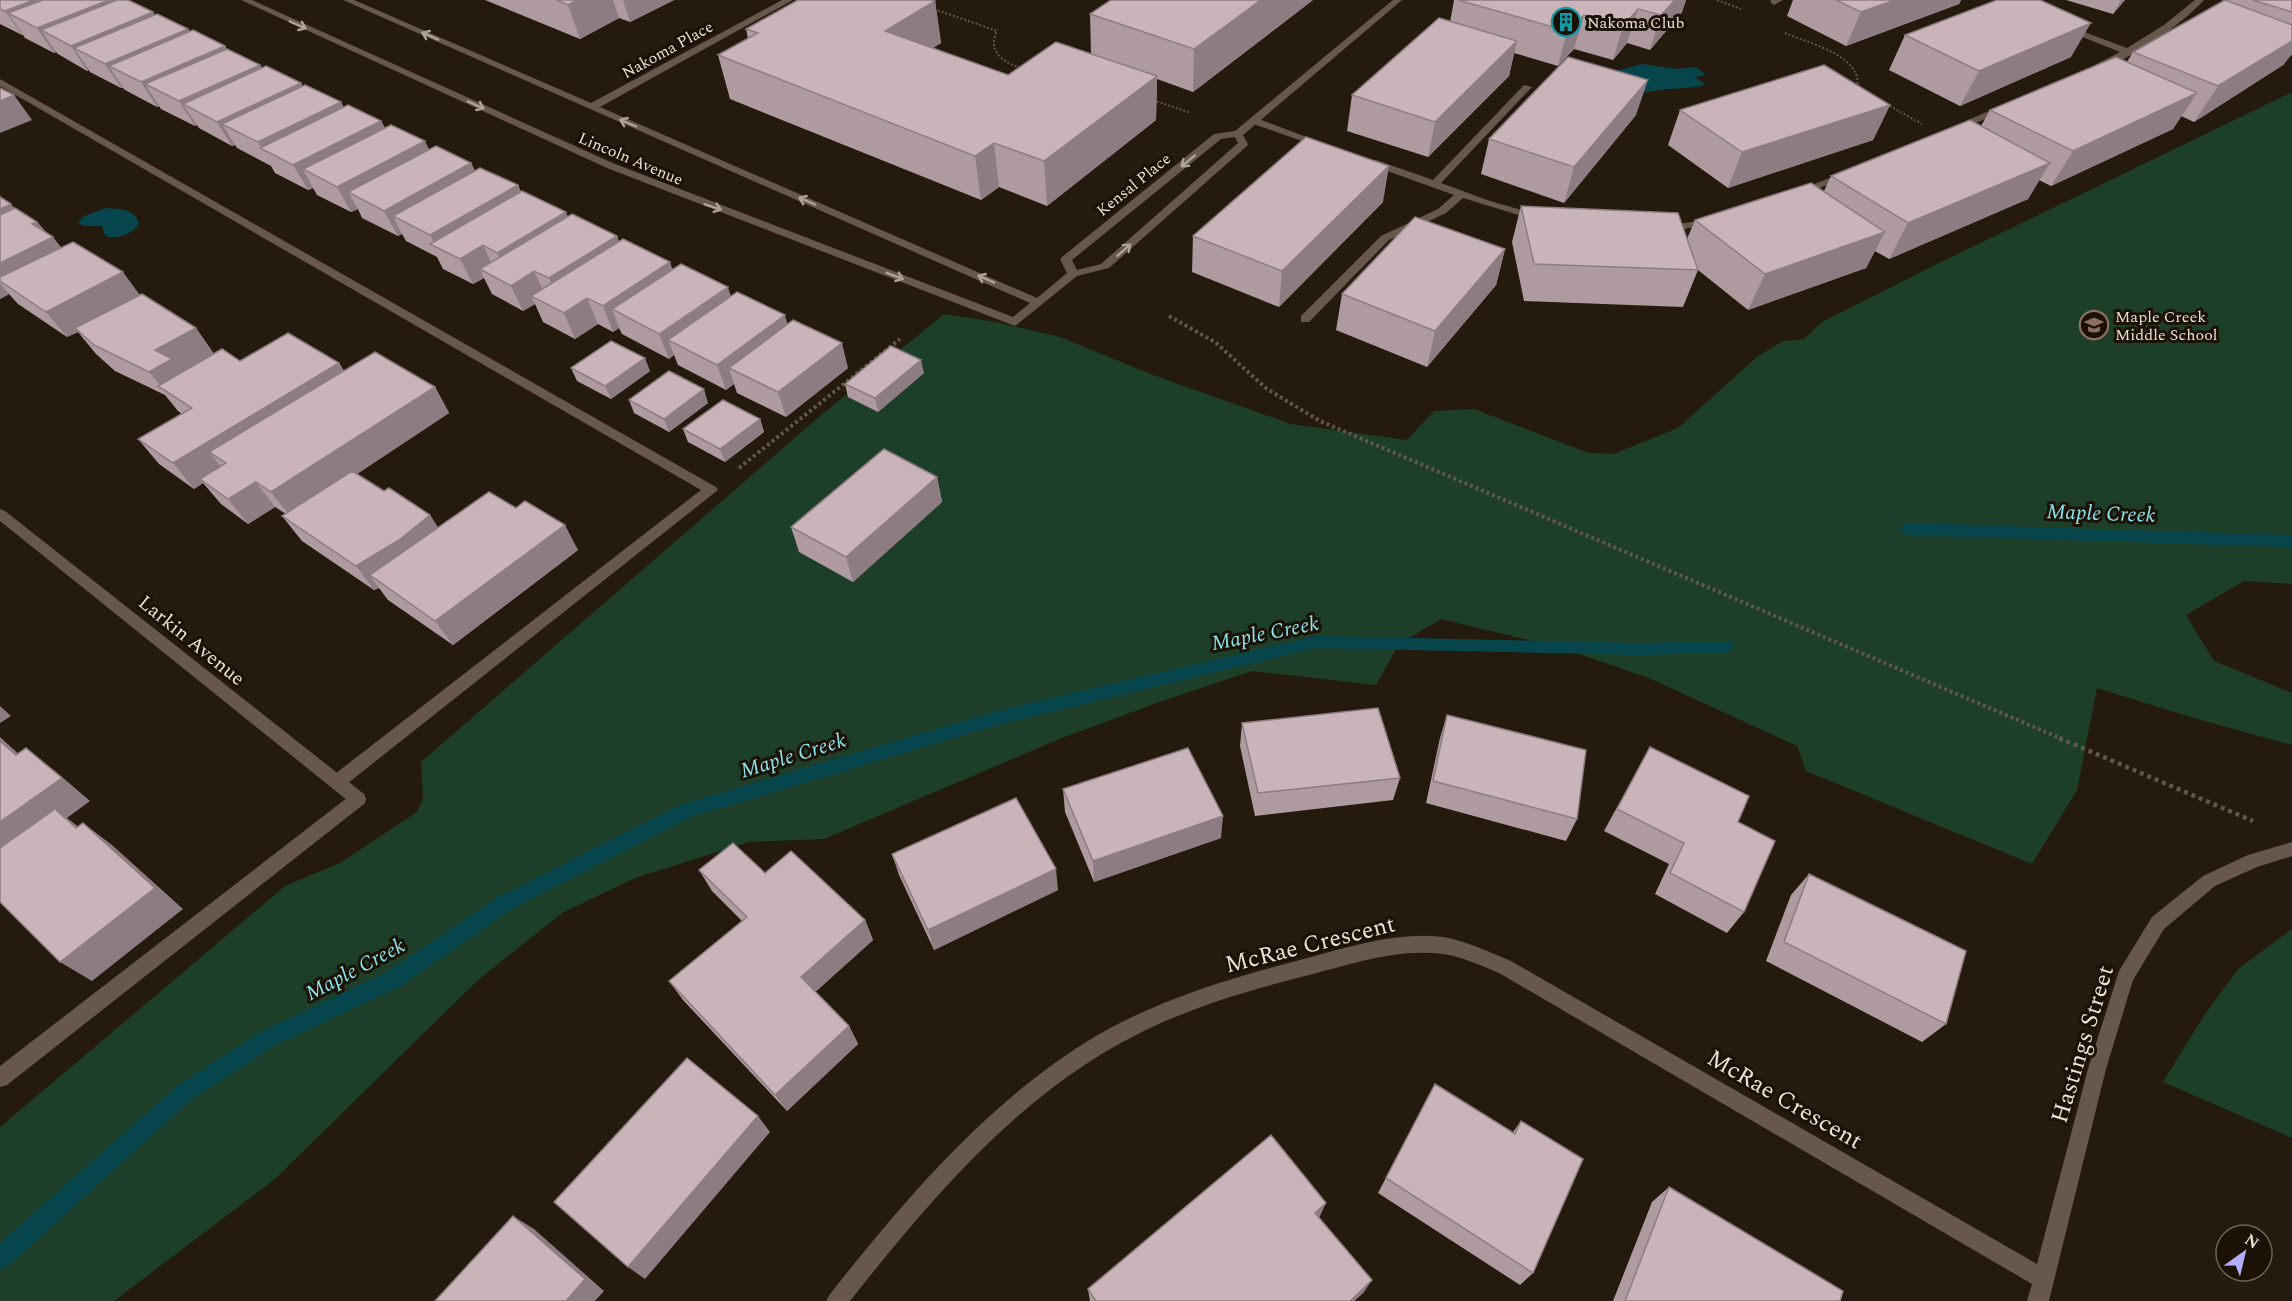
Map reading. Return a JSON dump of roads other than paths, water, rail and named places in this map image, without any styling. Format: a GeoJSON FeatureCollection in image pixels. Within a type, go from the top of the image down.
{"type":"FeatureCollection","features":[{"type":"Feature","properties":{"kind":"street","name":"Lincoln Avenue"},"geometry":{"type":"LineString","coordinates":[[245,0],[620,170],[1015,322]]}},
{"type":"Feature","properties":{"kind":"street","name":"Lincoln Avenue"},"geometry":{"type":"LineString","coordinates":[[347,0],[1039,303]]}},
{"type":"Feature","properties":{"kind":"street","name":"Nakoma Place"},"geometry":{"type":"LineString","coordinates":[[592,107],[789,0]]}},
{"type":"Feature","properties":{"kind":"street","name":"Kensal Place"},"geometry":{"type":"LineString","coordinates":[[1073,274],[1066,259],[1218,136],[1238,134],[1255,121],[1398,0]]}},
{"type":"Feature","properties":{"kind":"street"},"geometry":{"type":"LineString","coordinates":[[2086,72],[2128,52],[2167,27],[2200,0]]}},
{"type":"Feature","properties":{"kind":"street"},"geometry":{"type":"LineString","coordinates":[[2055,24],[2128,52]]}},
{"type":"Feature","properties":{"kind":"street"},"geometry":{"type":"LineString","coordinates":[[0,82],[711,490],[337,782]]}},
{"type":"Feature","properties":{"kind":"street"},"geometry":{"type":"LineString","coordinates":[[1435,184],[1527,87]]}},
{"type":"Feature","properties":{"kind":"street"},"geometry":{"type":"LineString","coordinates":[[1946,132],[2020,100]]}},
{"type":"Feature","properties":{"kind":"street"},"geometry":{"type":"LineString","coordinates":[[1255,121],[1334,149]]}},
{"type":"Feature","properties":{"kind":"street","name":"Kensal Place"},"geometry":{"type":"LineString","coordinates":[[1015,322],[1073,274],[1105,266],[1242,144],[1238,134]]}},
{"type":"Feature","properties":{"kind":"street"},"geometry":{"type":"LineString","coordinates":[[1356,157],[1514,212],[1552,221]]}},
{"type":"Feature","properties":{"kind":"street"},"geometry":{"type":"LineString","coordinates":[[1784,197],[1857,170]]}},
{"type":"Feature","properties":{"kind":"street"},"geometry":{"type":"LineString","coordinates":[[1305,319],[1385,238],[1442,211],[1461,194]]}},
{"type":"Feature","properties":{"kind":"street"},"geometry":{"type":"LineString","coordinates":[[1650,230],[1687,227],[1727,216]]}},
{"type":"Feature","properties":{"kind":"street","name":"Larkin Avenue"},"geometry":{"type":"LineString","coordinates":[[0,514],[358,799],[0,1078]]}},
{"type":"Feature","properties":{"kind":"street","name":"Hastings Street"},"geometry":{"type":"LineString","coordinates":[[2038,1301],[2097,1069],[2125,977],[2158,923],[2209,881],[2254,860],[2292,849]]}},
{"type":"Feature","properties":{"kind":"street","name":"McRae Crescent"},"geometry":{"type":"LineString","coordinates":[[837,1301],[901,1221],[986,1132],[1045,1083],[1104,1043],[1172,1010],[1254,980],[1370,951],[1413,945],[1435,945],[1463,950],[1505,967],[2042,1278]]}},
{"type":"Feature","properties":{"kind":"water"},"geometry":{"type":"Polygon","coordinates":[[[1642,64],[1678,69],[1696,67],[1706,75],[1695,77],[1706,85],[1643,93],[1612,72],[1642,64]]]}},
{"type":"Feature","properties":{"kind":"water"},"geometry":{"type":"Polygon","coordinates":[[[106,208],[130,212],[134,214],[139,223],[130,233],[108,237],[102,226],[84,226],[78,223],[84,216],[106,208]]]}},
{"type":"Feature","properties":{"kind":"waterway","name":"Maple Creek"},"geometry":{"type":"LineString","coordinates":[[1908,529],[2292,541]]}},
{"type":"Feature","properties":{"kind":"waterway","name":"Maple Creek"},"geometry":{"type":"LineString","coordinates":[[0,1258],[184,1093],[267,1039],[394,979],[505,903],[686,811],[997,718],[1316,642],[1638,649],[1725,647]]}},
{"type":"Feature","properties":{"kind":"place","name":"Nakoma Club"},"geometry":{"type":"Point","coordinates":[1566,22]}},
{"type":"Feature","properties":{"kind":"place","name":"Maple Creek Middle School"},"geometry":{"type":"Point","coordinates":[2094,325]}}]}
